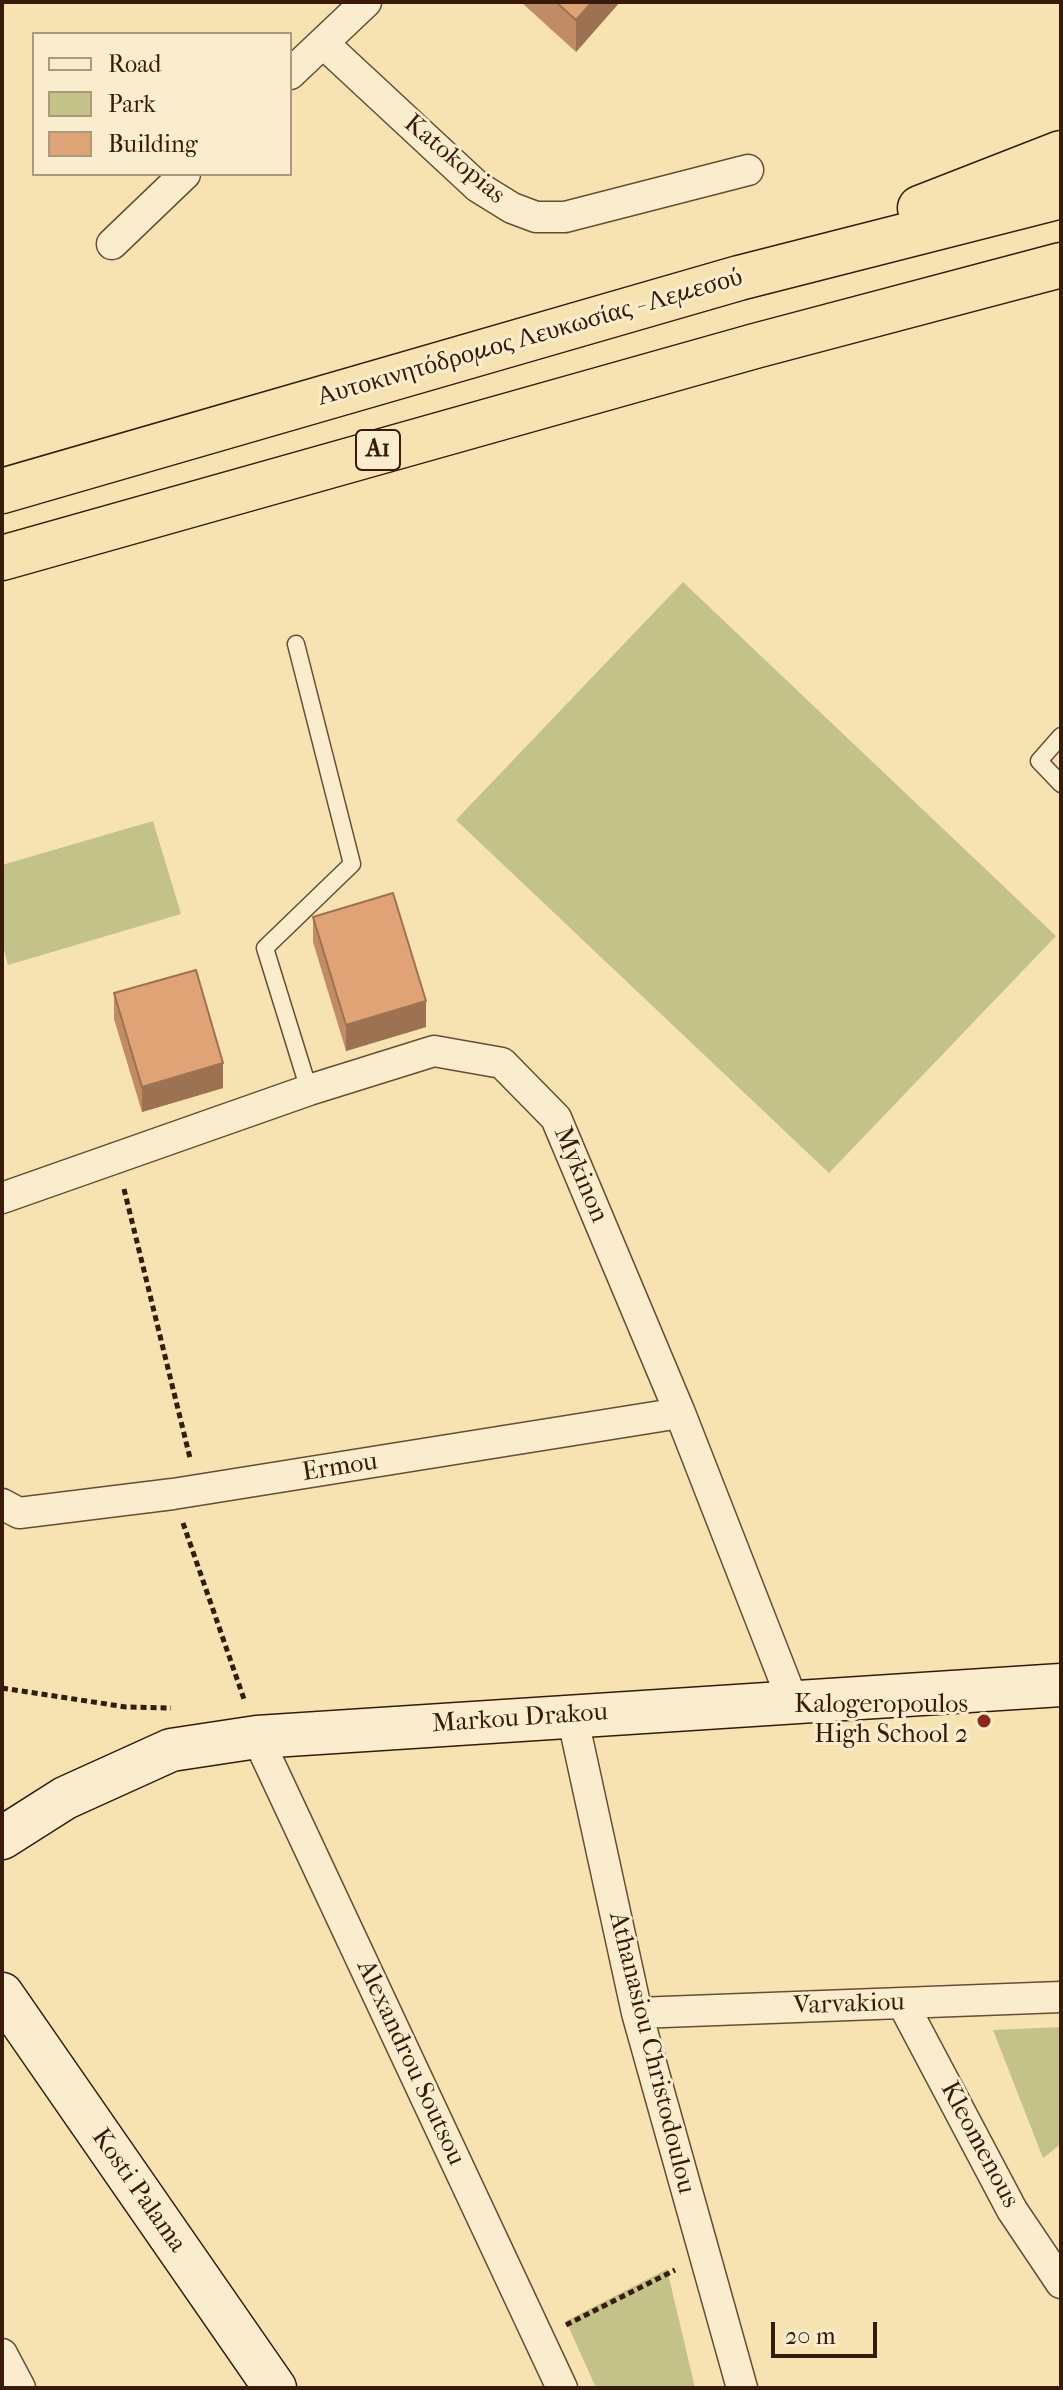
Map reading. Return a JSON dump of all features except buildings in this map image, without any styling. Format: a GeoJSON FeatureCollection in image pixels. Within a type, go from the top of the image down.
{"type":"FeatureCollection","features":[{"type":"Feature","properties":{"kind":"highway"},"geometry":{"type":"LineString","coordinates":[[739,278],[1061,153]]}},
{"type":"Feature","properties":{"kind":"highway","name":"Αυτοκινητόδρομος Λευκωσίας - Λεμεσού"},"geometry":{"type":"LineString","coordinates":[[2,491],[739,278],[1061,196]]}},
{"type":"Feature","properties":{"kind":"highway","name":"A1"},"geometry":{"type":"LineString","coordinates":[[2,558],[755,346],[1061,265]]}},
{"type":"Feature","properties":{"kind":"highway"},"geometry":{"type":"LineString","coordinates":[[755,346],[1061,282]]}},
{"type":"Feature","properties":{"kind":"street"},"geometry":{"type":"LineString","coordinates":[[292,72],[366,2]]}},
{"type":"Feature","properties":{"kind":"street","name":"Katokopias"},"geometry":{"type":"LineString","coordinates":[[323,43],[478,187],[512,208],[536,217],[565,217],[748,170]]}},
{"type":"Feature","properties":{"kind":"street"},"geometry":{"type":"LineString","coordinates":[[112,244],[183,176]]}},
{"type":"Feature","properties":{"kind":"street","name":"Mykinon"},"geometry":{"type":"LineString","coordinates":[[2,1198],[309,1090],[434,1051],[502,1063],[556,1118],[680,1413],[793,1702]]}},
{"type":"Feature","properties":{"kind":"street","name":"Ermou"},"geometry":{"type":"LineString","coordinates":[[2,1504],[19,1513],[186,1492],[680,1413]]}},
{"type":"Feature","properties":{"kind":"street","name":"Markou Drakou"},"geometry":{"type":"LineString","coordinates":[[2,1838],[65,1798],[171,1750],[245,1723],[572,1715],[1061,1685]]}},
{"type":"Feature","properties":{"kind":"street","name":"Athanasiou Christodoulou"},"geometry":{"type":"LineString","coordinates":[[572,1715],[637,2013],[742,2388]]}},
{"type":"Feature","properties":{"kind":"street","name":"Alexandrou Soutsou"},"geometry":{"type":"LineString","coordinates":[[245,1723],[562,2388]]}},
{"type":"Feature","properties":{"kind":"street","name":"Kosti Palama"},"geometry":{"type":"LineString","coordinates":[[2,1994],[275,2388]]}},
{"type":"Feature","properties":{"kind":"street","name":"Varvakiou"},"geometry":{"type":"LineString","coordinates":[[637,2013],[1061,1997]]}},
{"type":"Feature","properties":{"kind":"street","name":"Kleomenous"},"geometry":{"type":"LineString","coordinates":[[903,2004],[1012,2210],[1061,2283]]}},
{"type":"Feature","properties":{"kind":"street"},"geometry":{"type":"LineString","coordinates":[[2,2354],[20,2388]]}},
{"type":"Feature","properties":{"kind":"lane"},"geometry":{"type":"LineString","coordinates":[[296,644],[352,864],[265,948],[309,1090]]}},
{"type":"Feature","properties":{"kind":"lane"},"geometry":{"type":"LineString","coordinates":[[1061,736],[1039,761],[1061,784]]}},
{"type":"Feature","properties":{"kind":"path"},"geometry":{"type":"LineString","coordinates":[[116,1158],[186,1492],[248,1709],[245,1723]]}},
{"type":"Feature","properties":{"kind":"path"},"geometry":{"type":"LineString","coordinates":[[2,1688],[126,1707],[187,1708]]}},
{"type":"Feature","properties":{"kind":"path"},"geometry":{"type":"LineString","coordinates":[[539,2338],[705,2255]]}},
{"type":"Feature","properties":{"kind":"green space"},"geometry":{"type":"Polygon","coordinates":[[[683,582],[1056,936],[829,1173],[456,820],[683,582]]]}},
{"type":"Feature","properties":{"kind":"green space"},"geometry":{"type":"Polygon","coordinates":[[[153,821],[181,914],[8,965],[2,943],[2,865],[153,821]]]}},
{"type":"Feature","properties":{"kind":"green space"},"geometry":{"type":"Polygon","coordinates":[[[1061,2027],[1061,2144],[1043,2158],[993,2030],[1061,2027]]]}},
{"type":"Feature","properties":{"kind":"green space"},"geometry":{"type":"Polygon","coordinates":[[[667,2269],[695,2388],[596,2388],[566,2321],[667,2269]]]}},
{"type":"Feature","properties":{"kind":"place","name":"Kalogeropoulos High School 2"},"geometry":{"type":"Point","coordinates":[984,1721]}}]}
